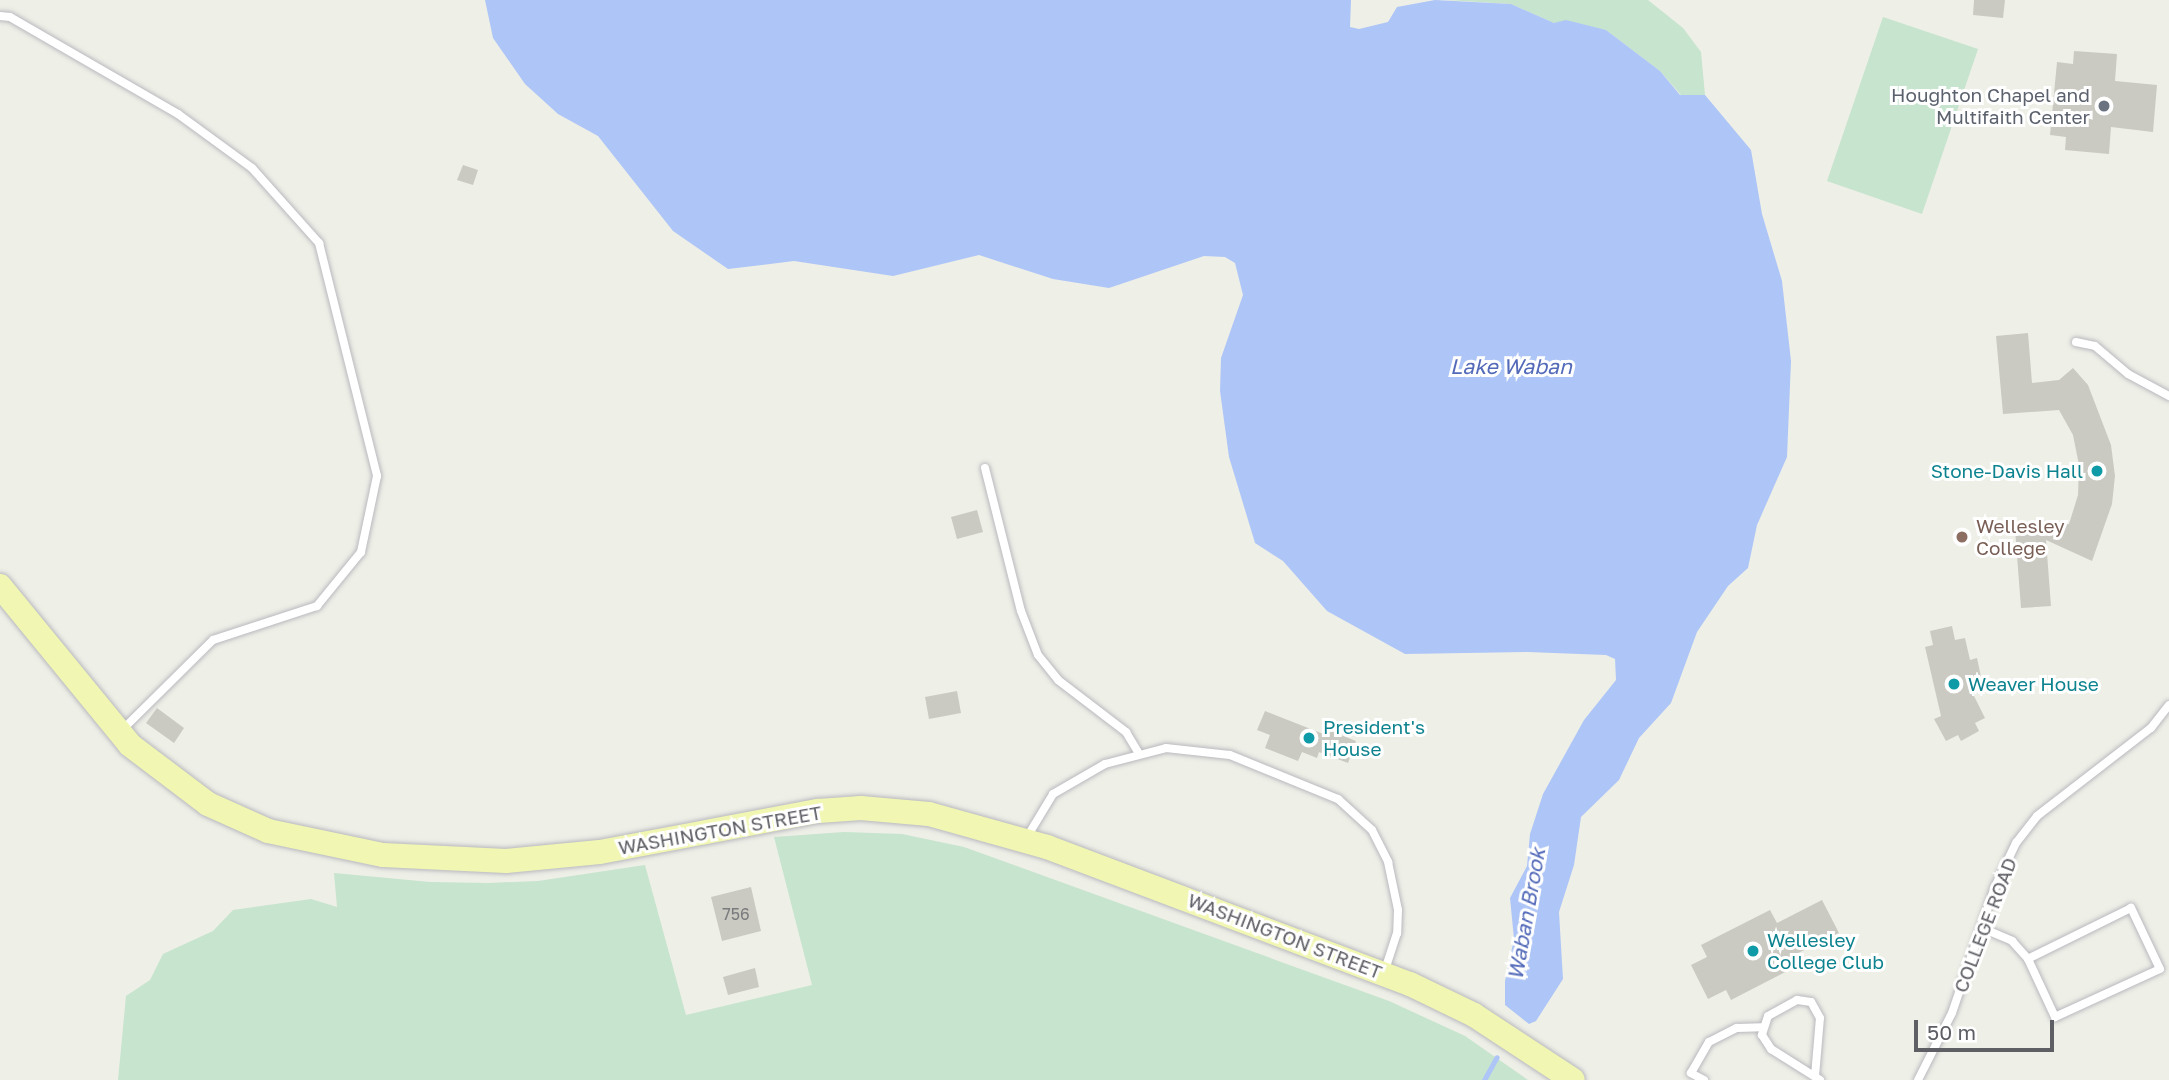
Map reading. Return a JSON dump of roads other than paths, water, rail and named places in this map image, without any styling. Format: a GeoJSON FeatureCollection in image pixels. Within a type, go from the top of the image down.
{"type":"FeatureCollection","features":[{"type":"Feature","properties":{"kind":"main road","name":"WASHINGTON STREET"},"geometry":{"type":"LineString","coordinates":[[0,586],[28,615],[118,734],[176,782],[249,824],[309,842],[383,855],[458,861],[554,858],[840,809],[929,814],[1026,839],[1384,974],[1474,1015],[1573,1080]]}},
{"type":"Feature","properties":{"kind":"lane"},"geometry":{"type":"LineString","coordinates":[[0,16],[10,17],[178,114],[252,168],[319,243],[377,476],[361,552],[317,606],[213,640],[118,734]]}},
{"type":"Feature","properties":{"kind":"lane"},"geometry":{"type":"LineString","coordinates":[[2076,342],[2095,346],[2128,374],[2169,396]]}},
{"type":"Feature","properties":{"kind":"lane"},"geometry":{"type":"LineString","coordinates":[[985,468],[1021,611],[1038,655],[1058,680],[1126,732],[1138,752]]}},
{"type":"Feature","properties":{"kind":"lane","name":"COLLEGE ROAD"},"geometry":{"type":"LineString","coordinates":[[1918,1080],[1952,1013],[2016,843],[2037,816],[2151,728],[2169,705]]}},
{"type":"Feature","properties":{"kind":"lane"},"geometry":{"type":"LineString","coordinates":[[1026,839],[1037,814],[1053,794],[1091,770],[1138,752],[1180,747],[1218,752],[1314,787],[1355,811],[1378,839],[1396,897],[1397,933],[1384,974]]}},
{"type":"Feature","properties":{"kind":"lane"},"geometry":{"type":"LineString","coordinates":[[1982,928],[2012,941],[2028,959],[2055,1017],[2160,968],[2132,908],[2028,959]]}},
{"type":"Feature","properties":{"kind":"lane"},"geometry":{"type":"LineString","coordinates":[[1797,1000],[1811,1002],[1822,1026],[1817,1078],[1771,1049],[1762,1027],[1768,1016],[1797,1000]]}},
{"type":"Feature","properties":{"kind":"lane"},"geometry":{"type":"LineString","coordinates":[[1704,1080],[1691,1073],[1709,1042],[1737,1028],[1762,1027]]}},
{"type":"Feature","properties":{"kind":"water","name":"Lake Waban"},"geometry":{"type":"Polygon","coordinates":[[[485,0],[1351,0],[1350,27],[1359,29],[1388,22],[1397,7],[1435,0],[1511,4],[1554,23],[1566,20],[1606,30],[1660,71],[1680,95],[1705,95],[1751,150],[1762,214],[1782,281],[1791,361],[1787,457],[1757,525],[1748,568],[1728,586],[1697,632],[1671,703],[1639,738],[1619,780],[1581,817],[1574,865],[1559,912],[1563,979],[1536,1021],[1529,1024],[1505,1005],[1505,981],[1514,939],[1510,898],[1527,866],[1530,834],[1543,794],[1584,720],[1616,680],[1615,659],[1606,655],[1528,652],[1405,654],[1327,611],[1283,561],[1255,543],[1229,457],[1220,391],[1221,358],[1243,295],[1235,263],[1225,257],[1204,256],[1109,288],[1053,279],[979,255],[893,276],[794,261],[728,269],[673,231],[598,136],[558,114],[525,84],[493,38],[485,0]]]}},
{"type":"Feature","properties":{"kind":"waterway","name":"Waban Brook"},"geometry":{"type":"LineString","coordinates":[[1484,1080],[1497,1057]]}},
{"type":"Feature","properties":{"kind":"place","name":"Houghton Chapel and Multifaith Center"},"geometry":{"type":"Point","coordinates":[2104,106]}},
{"type":"Feature","properties":{"kind":"place","name":"Stone-Davis Hall"},"geometry":{"type":"Point","coordinates":[2097,471]}},
{"type":"Feature","properties":{"kind":"place","name":"Wellesley College"},"geometry":{"type":"Point","coordinates":[1962,537]}},
{"type":"Feature","properties":{"kind":"place","name":"Weaver House"},"geometry":{"type":"Point","coordinates":[1954,684]}},
{"type":"Feature","properties":{"kind":"place","name":"President's House"},"geometry":{"type":"Point","coordinates":[1309,738]}},
{"type":"Feature","properties":{"kind":"place","name":"Wellesley College Club"},"geometry":{"type":"Point","coordinates":[1753,951]}}]}
